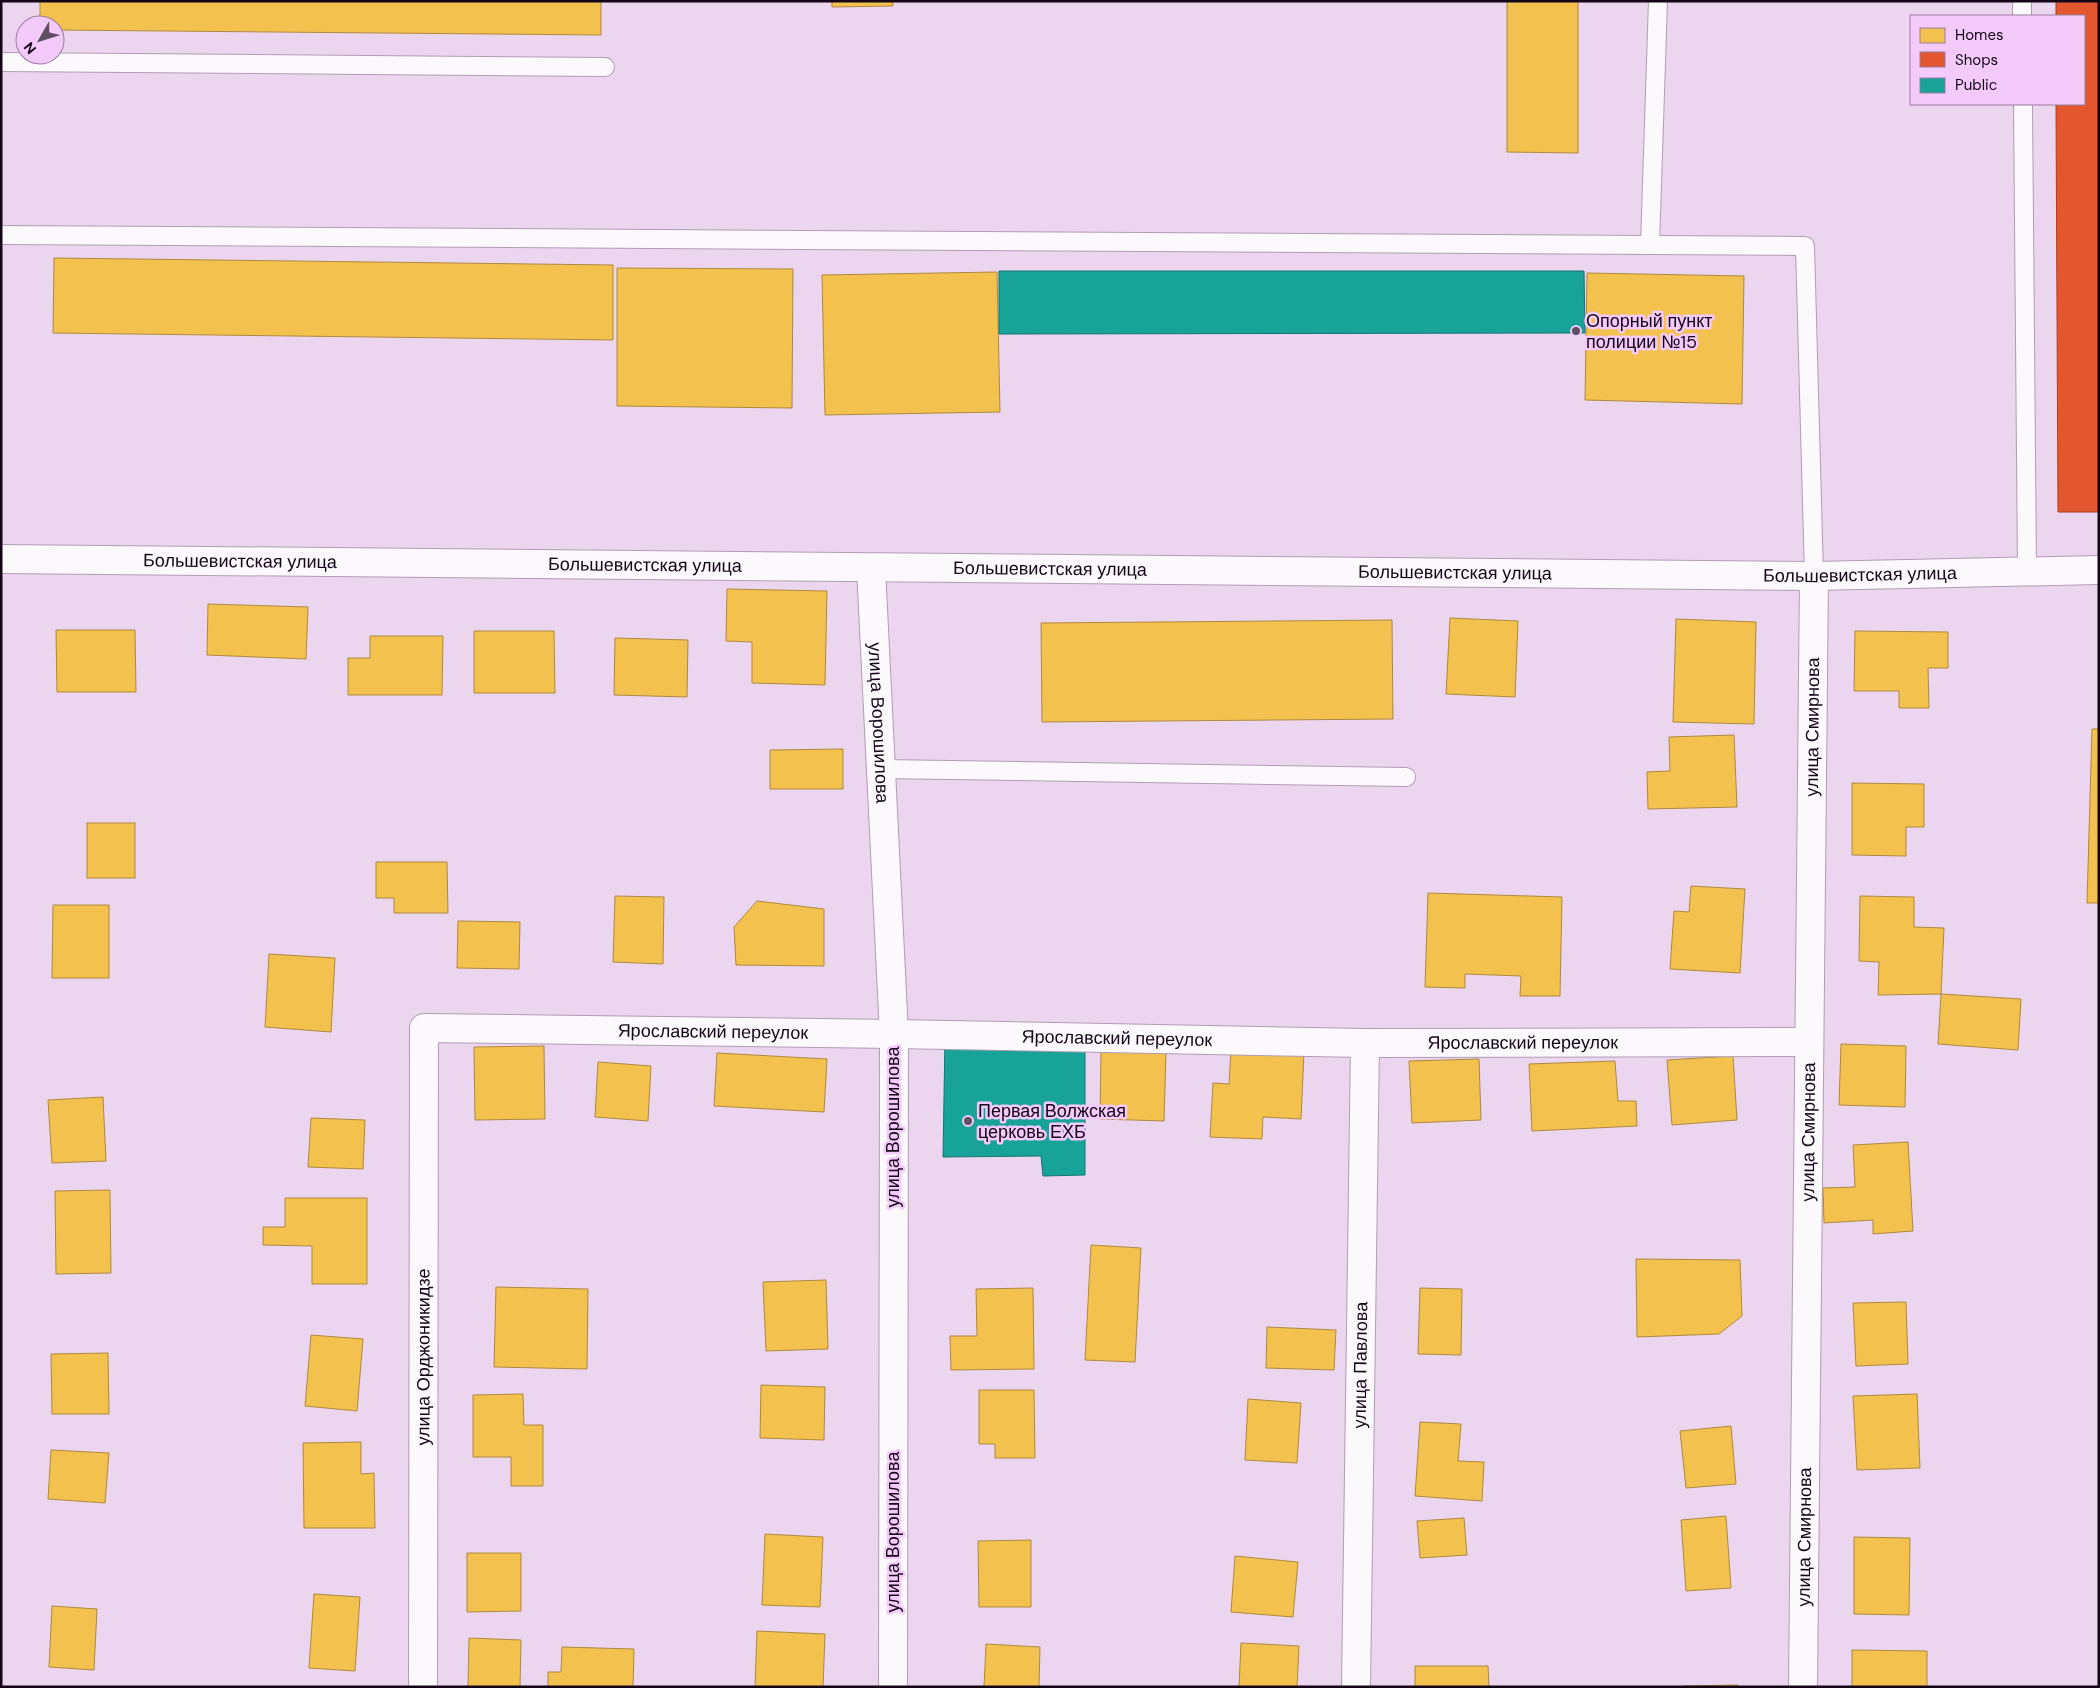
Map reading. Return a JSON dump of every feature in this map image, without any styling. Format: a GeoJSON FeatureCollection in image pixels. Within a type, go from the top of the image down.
{"type":"FeatureCollection","features":[{"type":"Feature","properties":{"kind":"street","name":"Большевистская улица"},"geometry":{"type":"LineString","coordinates":[[1,559],[1814,576],[2099,570]]}},
{"type":"Feature","properties":{"kind":"street","name":"улица Ворошилова"},"geometry":{"type":"LineString","coordinates":[[871,568],[894,1034],[892,1687]]}},
{"type":"Feature","properties":{"kind":"street","name":"улица Смирнова"},"geometry":{"type":"LineString","coordinates":[[1804,1687],[1814,576]]}},
{"type":"Feature","properties":{"kind":"street","name":"Ярославский переулок"},"geometry":{"type":"LineString","coordinates":[[424,1028],[1365,1043],[1810,1042]]}},
{"type":"Feature","properties":{"kind":"street","name":"улица Орджоникидзе"},"geometry":{"type":"LineString","coordinates":[[423,1687],[424,1028]]}},
{"type":"Feature","properties":{"kind":"street","name":"улица Павлова"},"geometry":{"type":"LineString","coordinates":[[1356,1687],[1365,1043]]}},
{"type":"Feature","properties":{"kind":"lane"},"geometry":{"type":"LineString","coordinates":[[1650,245],[1658,1]]}},
{"type":"Feature","properties":{"kind":"lane"},"geometry":{"type":"LineString","coordinates":[[2022,1],[2022,15]]}},
{"type":"Feature","properties":{"kind":"lane"},"geometry":{"type":"LineString","coordinates":[[1,62],[605,67]]}},
{"type":"Feature","properties":{"kind":"lane"},"geometry":{"type":"LineString","coordinates":[[2023,105],[2028,571]]}},
{"type":"Feature","properties":{"kind":"lane"},"geometry":{"type":"LineString","coordinates":[[1,235],[1805,246],[1814,576]]}},
{"type":"Feature","properties":{"kind":"lane"},"geometry":{"type":"LineString","coordinates":[[881,769],[1406,777]]}},
{"type":"Feature","properties":{"kind":"building: Homes"},"geometry":{"type":"Polygon","coordinates":[[[40,1],[601,1],[601,35],[65,30],[65,15],[40,15],[40,1]]]}},
{"type":"Feature","properties":{"kind":"building: Homes"},"geometry":{"type":"Polygon","coordinates":[[[832,1],[893,1],[893,6],[832,7],[832,1]]]}},
{"type":"Feature","properties":{"kind":"building: Homes"},"geometry":{"type":"Polygon","coordinates":[[[1507,1],[1578,1],[1578,153],[1507,152],[1507,1]]]}},
{"type":"Feature","properties":{"kind":"building: Homes"},"geometry":{"type":"Polygon","coordinates":[[[54,258],[613,265],[613,340],[53,333],[54,258]]]}},
{"type":"Feature","properties":{"kind":"building: Homes"},"geometry":{"type":"Polygon","coordinates":[[[617,268],[793,269],[792,408],[617,406],[617,268]]]}},
{"type":"Feature","properties":{"kind":"building: Homes"},"geometry":{"type":"Polygon","coordinates":[[[997,272],[1000,412],[825,415],[822,275],[997,272]]]}},
{"type":"Feature","properties":{"kind":"building: Homes"},"geometry":{"type":"Polygon","coordinates":[[[1587,273],[1744,276],[1742,404],[1585,400],[1587,273]]]}},
{"type":"Feature","properties":{"kind":"building: Homes"},"geometry":{"type":"Polygon","coordinates":[[[727,589],[827,591],[825,685],[752,683],[752,642],[726,641],[727,589]]]}},
{"type":"Feature","properties":{"kind":"building: Homes"},"geometry":{"type":"Polygon","coordinates":[[[208,604],[308,607],[306,659],[207,655],[208,604]]]}},
{"type":"Feature","properties":{"kind":"building: Homes"},"geometry":{"type":"Polygon","coordinates":[[[1450,618],[1518,621],[1515,697],[1446,694],[1450,618]]]}},
{"type":"Feature","properties":{"kind":"building: Homes"},"geometry":{"type":"Polygon","coordinates":[[[1676,619],[1756,622],[1754,724],[1673,722],[1676,619]]]}},
{"type":"Feature","properties":{"kind":"building: Homes"},"geometry":{"type":"Polygon","coordinates":[[[1392,620],[1393,719],[1042,722],[1041,623],[1392,620]]]}},
{"type":"Feature","properties":{"kind":"building: Homes"},"geometry":{"type":"Polygon","coordinates":[[[56,630],[135,630],[136,692],[57,692],[56,630]]]}},
{"type":"Feature","properties":{"kind":"building: Homes"},"geometry":{"type":"Polygon","coordinates":[[[474,631],[554,631],[555,693],[474,693],[474,631]]]}},
{"type":"Feature","properties":{"kind":"building: Homes"},"geometry":{"type":"Polygon","coordinates":[[[1855,631],[1948,632],[1948,668],[1928,668],[1929,708],[1899,708],[1899,691],[1854,691],[1855,631]]]}},
{"type":"Feature","properties":{"kind":"building: Homes"},"geometry":{"type":"Polygon","coordinates":[[[370,636],[443,636],[442,695],[348,695],[348,658],[370,658],[370,636]]]}},
{"type":"Feature","properties":{"kind":"building: Homes"},"geometry":{"type":"Polygon","coordinates":[[[615,638],[688,640],[687,697],[614,695],[615,638]]]}},
{"type":"Feature","properties":{"kind":"building: Homes"},"geometry":{"type":"Polygon","coordinates":[[[2092,729],[2099,729],[2099,903],[2087,903],[2092,729]]]}},
{"type":"Feature","properties":{"kind":"building: Homes"},"geometry":{"type":"Polygon","coordinates":[[[1734,735],[1737,807],[1648,809],[1647,772],[1670,771],[1669,737],[1734,735]]]}},
{"type":"Feature","properties":{"kind":"building: Homes"},"geometry":{"type":"Polygon","coordinates":[[[843,749],[843,789],[770,789],[770,750],[843,749]]]}},
{"type":"Feature","properties":{"kind":"building: Homes"},"geometry":{"type":"Polygon","coordinates":[[[1852,783],[1924,784],[1924,827],[1906,827],[1906,856],[1852,855],[1852,783]]]}},
{"type":"Feature","properties":{"kind":"building: Homes"},"geometry":{"type":"Polygon","coordinates":[[[87,823],[135,823],[135,878],[87,878],[87,823]]]}},
{"type":"Feature","properties":{"kind":"building: Homes"},"geometry":{"type":"Polygon","coordinates":[[[376,862],[447,862],[448,913],[394,913],[394,898],[376,898],[376,862]]]}},
{"type":"Feature","properties":{"kind":"building: Homes"},"geometry":{"type":"Polygon","coordinates":[[[1691,886],[1745,889],[1740,973],[1670,969],[1674,911],[1689,912],[1691,886]]]}},
{"type":"Feature","properties":{"kind":"building: Homes"},"geometry":{"type":"Polygon","coordinates":[[[1428,893],[1562,897],[1560,996],[1520,996],[1521,976],[1465,974],[1465,988],[1425,987],[1428,893]]]}},
{"type":"Feature","properties":{"kind":"building: Homes"},"geometry":{"type":"Polygon","coordinates":[[[615,896],[664,897],[663,964],[613,962],[615,896]]]}},
{"type":"Feature","properties":{"kind":"building: Homes"},"geometry":{"type":"Polygon","coordinates":[[[1860,896],[1914,897],[1914,927],[1944,928],[1941,994],[1878,995],[1879,962],[1859,961],[1860,896]]]}},
{"type":"Feature","properties":{"kind":"building: Homes"},"geometry":{"type":"Polygon","coordinates":[[[757,901],[824,909],[824,966],[736,965],[734,927],[757,901]]]}},
{"type":"Feature","properties":{"kind":"building: Homes"},"geometry":{"type":"Polygon","coordinates":[[[53,905],[109,905],[109,978],[52,978],[53,905]]]}},
{"type":"Feature","properties":{"kind":"building: Homes"},"geometry":{"type":"Polygon","coordinates":[[[458,921],[520,922],[519,969],[457,968],[458,921]]]}},
{"type":"Feature","properties":{"kind":"building: Homes"},"geometry":{"type":"Polygon","coordinates":[[[269,954],[335,958],[331,1032],[265,1027],[269,954]]]}},
{"type":"Feature","properties":{"kind":"building: Homes"},"geometry":{"type":"Polygon","coordinates":[[[1941,994],[2021,999],[2018,1050],[1938,1044],[1941,994]]]}},
{"type":"Feature","properties":{"kind":"building: Homes"},"geometry":{"type":"Polygon","coordinates":[[[1841,1044],[1906,1046],[1905,1107],[1839,1105],[1841,1044]]]}},
{"type":"Feature","properties":{"kind":"building: Homes"},"geometry":{"type":"Polygon","coordinates":[[[544,1046],[545,1119],[475,1120],[474,1047],[544,1046]]]}},
{"type":"Feature","properties":{"kind":"building: Homes"},"geometry":{"type":"Polygon","coordinates":[[[1231,1049],[1304,1052],[1301,1119],[1263,1117],[1262,1139],[1210,1137],[1213,1083],[1229,1084],[1231,1049]]]}},
{"type":"Feature","properties":{"kind":"building: Homes"},"geometry":{"type":"Polygon","coordinates":[[[1101,1050],[1166,1052],[1164,1121],[1100,1119],[1101,1050]]]}},
{"type":"Feature","properties":{"kind":"building: Homes"},"geometry":{"type":"Polygon","coordinates":[[[717,1053],[827,1059],[824,1112],[714,1106],[717,1053]]]}},
{"type":"Feature","properties":{"kind":"building: Homes"},"geometry":{"type":"Polygon","coordinates":[[[1733,1056],[1737,1120],[1672,1125],[1667,1060],[1733,1056]]]}},
{"type":"Feature","properties":{"kind":"building: Homes"},"geometry":{"type":"Polygon","coordinates":[[[1479,1059],[1481,1120],[1412,1123],[1409,1061],[1479,1059]]]}},
{"type":"Feature","properties":{"kind":"building: Homes"},"geometry":{"type":"Polygon","coordinates":[[[1615,1061],[1618,1101],[1636,1101],[1637,1126],[1532,1131],[1529,1064],[1615,1061]]]}},
{"type":"Feature","properties":{"kind":"building: Homes"},"geometry":{"type":"Polygon","coordinates":[[[598,1062],[651,1066],[648,1121],[595,1117],[598,1062]]]}},
{"type":"Feature","properties":{"kind":"building: Homes"},"geometry":{"type":"Polygon","coordinates":[[[103,1097],[106,1161],[52,1163],[48,1100],[103,1097]]]}},
{"type":"Feature","properties":{"kind":"building: Homes"},"geometry":{"type":"Polygon","coordinates":[[[311,1118],[365,1120],[363,1169],[308,1167],[311,1118]]]}},
{"type":"Feature","properties":{"kind":"building: Homes"},"geometry":{"type":"Polygon","coordinates":[[[1908,1142],[1913,1231],[1873,1234],[1873,1220],[1824,1223],[1823,1188],[1855,1187],[1853,1145],[1908,1142]]]}},
{"type":"Feature","properties":{"kind":"building: Homes"},"geometry":{"type":"Polygon","coordinates":[[[110,1190],[111,1273],[56,1274],[55,1191],[110,1190]]]}},
{"type":"Feature","properties":{"kind":"building: Homes"},"geometry":{"type":"Polygon","coordinates":[[[285,1198],[367,1198],[367,1284],[312,1284],[312,1246],[263,1245],[263,1227],[285,1227],[285,1198]]]}},
{"type":"Feature","properties":{"kind":"building: Homes"},"geometry":{"type":"Polygon","coordinates":[[[1091,1245],[1141,1248],[1135,1362],[1085,1360],[1091,1245]]]}},
{"type":"Feature","properties":{"kind":"building: Homes"},"geometry":{"type":"Polygon","coordinates":[[[1636,1259],[1740,1260],[1742,1316],[1719,1334],[1637,1337],[1636,1259]]]}},
{"type":"Feature","properties":{"kind":"building: Homes"},"geometry":{"type":"Polygon","coordinates":[[[826,1280],[828,1349],[766,1351],[763,1282],[826,1280]]]}},
{"type":"Feature","properties":{"kind":"building: Homes"},"geometry":{"type":"Polygon","coordinates":[[[496,1287],[588,1289],[587,1369],[494,1367],[496,1287]]]}},
{"type":"Feature","properties":{"kind":"building: Homes"},"geometry":{"type":"Polygon","coordinates":[[[1033,1288],[1034,1369],[951,1370],[950,1336],[977,1336],[976,1289],[1033,1288]]]}},
{"type":"Feature","properties":{"kind":"building: Homes"},"geometry":{"type":"Polygon","coordinates":[[[1420,1288],[1462,1289],[1461,1355],[1418,1354],[1420,1288]]]}},
{"type":"Feature","properties":{"kind":"building: Homes"},"geometry":{"type":"Polygon","coordinates":[[[1906,1302],[1908,1364],[1856,1366],[1853,1303],[1906,1302]]]}},
{"type":"Feature","properties":{"kind":"building: Homes"},"geometry":{"type":"Polygon","coordinates":[[[1267,1327],[1336,1330],[1334,1370],[1266,1368],[1267,1327]]]}},
{"type":"Feature","properties":{"kind":"building: Homes"},"geometry":{"type":"Polygon","coordinates":[[[311,1335],[363,1339],[357,1411],[305,1406],[311,1335]]]}},
{"type":"Feature","properties":{"kind":"building: Homes"},"geometry":{"type":"Polygon","coordinates":[[[108,1353],[109,1414],[52,1414],[51,1354],[108,1353]]]}},
{"type":"Feature","properties":{"kind":"building: Homes"},"geometry":{"type":"Polygon","coordinates":[[[761,1385],[825,1387],[824,1440],[760,1438],[761,1385]]]}},
{"type":"Feature","properties":{"kind":"building: Homes"},"geometry":{"type":"Polygon","coordinates":[[[979,1390],[1034,1390],[1035,1458],[995,1458],[995,1444],[979,1444],[979,1390]]]}},
{"type":"Feature","properties":{"kind":"building: Homes"},"geometry":{"type":"Polygon","coordinates":[[[523,1394],[524,1425],[543,1425],[543,1486],[511,1486],[511,1457],[473,1457],[473,1395],[523,1394]]]}},
{"type":"Feature","properties":{"kind":"building: Homes"},"geometry":{"type":"Polygon","coordinates":[[[1917,1394],[1920,1468],[1857,1470],[1853,1396],[1917,1394]]]}},
{"type":"Feature","properties":{"kind":"building: Homes"},"geometry":{"type":"Polygon","coordinates":[[[1248,1399],[1301,1403],[1297,1463],[1245,1460],[1248,1399]]]}},
{"type":"Feature","properties":{"kind":"building: Homes"},"geometry":{"type":"Polygon","coordinates":[[[1420,1422],[1461,1424],[1458,1461],[1484,1462],[1482,1501],[1415,1496],[1420,1422]]]}},
{"type":"Feature","properties":{"kind":"building: Homes"},"geometry":{"type":"Polygon","coordinates":[[[1731,1426],[1736,1484],[1686,1488],[1680,1431],[1731,1426]]]}},
{"type":"Feature","properties":{"kind":"building: Homes"},"geometry":{"type":"Polygon","coordinates":[[[361,1442],[361,1474],[374,1473],[375,1528],[304,1528],[303,1443],[361,1442]]]}},
{"type":"Feature","properties":{"kind":"building: Homes"},"geometry":{"type":"Polygon","coordinates":[[[51,1450],[109,1453],[105,1503],[48,1499],[51,1450]]]}},
{"type":"Feature","properties":{"kind":"building: Homes"},"geometry":{"type":"Polygon","coordinates":[[[1726,1516],[1731,1588],[1686,1591],[1681,1520],[1726,1516]]]}},
{"type":"Feature","properties":{"kind":"building: Homes"},"geometry":{"type":"Polygon","coordinates":[[[1464,1518],[1467,1555],[1420,1558],[1417,1521],[1464,1518]]]}},
{"type":"Feature","properties":{"kind":"building: Homes"},"geometry":{"type":"Polygon","coordinates":[[[765,1534],[823,1537],[820,1607],[762,1605],[765,1534]]]}},
{"type":"Feature","properties":{"kind":"building: Homes"},"geometry":{"type":"Polygon","coordinates":[[[1854,1537],[1910,1538],[1909,1615],[1854,1614],[1854,1537]]]}},
{"type":"Feature","properties":{"kind":"building: Homes"},"geometry":{"type":"Polygon","coordinates":[[[1031,1540],[1031,1607],[979,1607],[978,1541],[1031,1540]]]}},
{"type":"Feature","properties":{"kind":"building: Homes"},"geometry":{"type":"Polygon","coordinates":[[[467,1553],[521,1553],[521,1611],[467,1612],[467,1553]]]}},
{"type":"Feature","properties":{"kind":"building: Homes"},"geometry":{"type":"Polygon","coordinates":[[[1235,1556],[1298,1562],[1293,1617],[1231,1612],[1235,1556]]]}},
{"type":"Feature","properties":{"kind":"building: Homes"},"geometry":{"type":"Polygon","coordinates":[[[314,1594],[360,1597],[355,1671],[309,1668],[314,1594]]]}},
{"type":"Feature","properties":{"kind":"building: Homes"},"geometry":{"type":"Polygon","coordinates":[[[52,1606],[97,1609],[94,1670],[49,1667],[52,1606]]]}},
{"type":"Feature","properties":{"kind":"building: Homes"},"geometry":{"type":"Polygon","coordinates":[[[757,1631],[825,1634],[823,1687],[755,1687],[757,1631]]]}},
{"type":"Feature","properties":{"kind":"building: Homes"},"geometry":{"type":"Polygon","coordinates":[[[469,1638],[521,1640],[520,1687],[468,1687],[469,1638]]]}},
{"type":"Feature","properties":{"kind":"building: Homes"},"geometry":{"type":"Polygon","coordinates":[[[1241,1643],[1299,1646],[1297,1687],[1239,1687],[1241,1643]]]}},
{"type":"Feature","properties":{"kind":"building: Homes"},"geometry":{"type":"Polygon","coordinates":[[[986,1644],[1040,1647],[1039,1687],[984,1687],[986,1644]]]}},
{"type":"Feature","properties":{"kind":"building: Homes"},"geometry":{"type":"Polygon","coordinates":[[[562,1647],[634,1649],[633,1687],[548,1687],[548,1672],[561,1672],[562,1647]]]}},
{"type":"Feature","properties":{"kind":"building: Homes"},"geometry":{"type":"Polygon","coordinates":[[[1852,1650],[1927,1651],[1927,1687],[1852,1687],[1852,1650]]]}},
{"type":"Feature","properties":{"kind":"building: Homes"},"geometry":{"type":"Polygon","coordinates":[[[1415,1666],[1488,1666],[1489,1687],[1415,1687],[1415,1666]]]}},
{"type":"Feature","properties":{"kind":"building: Homes"},"geometry":{"type":"Polygon","coordinates":[[[1738,1685],[1738,1687],[1683,1687],[1683,1686],[1738,1685]]]}},
{"type":"Feature","properties":{"kind":"building: Shops"},"geometry":{"type":"Polygon","coordinates":[[[2056,1],[2099,1],[2099,512],[2058,512],[2056,105],[2085,105],[2085,15],[2056,15],[2056,1]]]}},
{"type":"Feature","properties":{"kind":"building: Public"},"geometry":{"type":"Polygon","coordinates":[[[999,271],[1584,271],[1585,333],[999,334],[999,271]]]}},
{"type":"Feature","properties":{"kind":"building: Public"},"geometry":{"type":"Polygon","coordinates":[[[945,1037],[1085,1040],[1085,1175],[1043,1176],[1041,1156],[943,1157],[945,1037]]]}},
{"type":"Feature","properties":{"kind":"place","name":"Опорный пункт полиции №15"},"geometry":{"type":"Point","coordinates":[1576,331]}},
{"type":"Feature","properties":{"kind":"place","name":"Первая Волжская церковь ЕХБ"},"geometry":{"type":"Point","coordinates":[968,1121]}}]}
